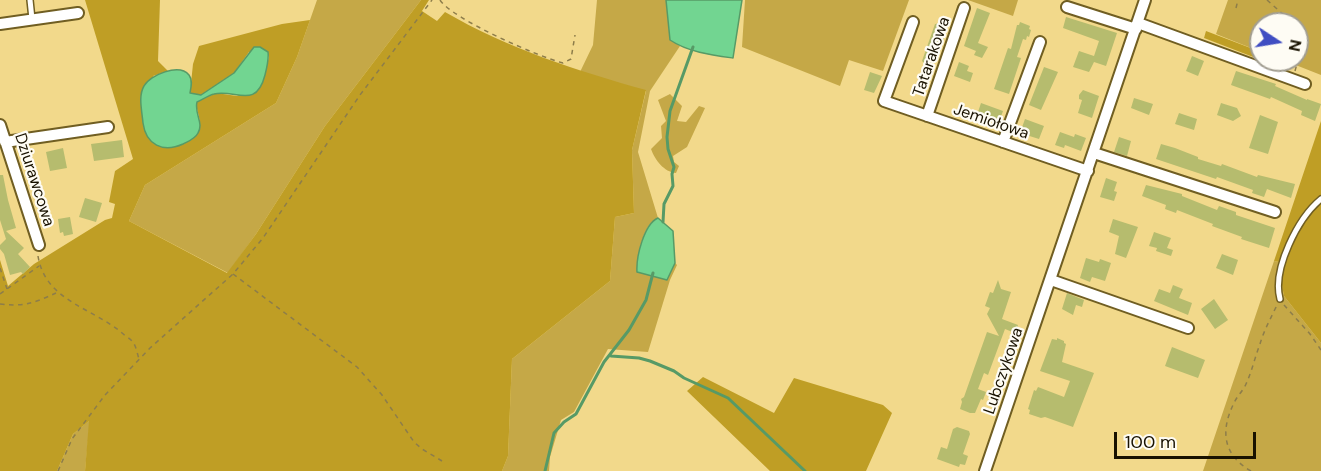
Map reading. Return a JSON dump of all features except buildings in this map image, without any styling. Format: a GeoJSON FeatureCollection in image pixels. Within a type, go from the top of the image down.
{"type":"FeatureCollection","features":[{"type":"Feature","properties":{"kind":"street","name":"Lubczykowa"},"geometry":{"type":"LineString","coordinates":[[985,471],[1145,0]]}},
{"type":"Feature","properties":{"kind":"street"},"geometry":{"type":"LineString","coordinates":[[1067,7],[1137,26],[1305,84]]}},
{"type":"Feature","properties":{"kind":"street","name":"Tatarakowa"},"geometry":{"type":"LineString","coordinates":[[927,116],[964,8]]}},
{"type":"Feature","properties":{"kind":"street"},"geometry":{"type":"LineString","coordinates":[[0,24],[78,13]]}},
{"type":"Feature","properties":{"kind":"street","name":"Jemiołowa"},"geometry":{"type":"LineString","coordinates":[[912,22],[884,101],[1088,171]]}},
{"type":"Feature","properties":{"kind":"street"},"geometry":{"type":"LineString","coordinates":[[1003,142],[1040,42]]}},
{"type":"Feature","properties":{"kind":"street","name":"Dziurawcowa"},"geometry":{"type":"LineString","coordinates":[[0,124],[39,245]]}},
{"type":"Feature","properties":{"kind":"street"},"geometry":{"type":"LineString","coordinates":[[5,142],[108,127]]}},
{"type":"Feature","properties":{"kind":"street"},"geometry":{"type":"LineString","coordinates":[[1094,153],[1275,212]]}},
{"type":"Feature","properties":{"kind":"street"},"geometry":{"type":"LineString","coordinates":[[1051,280],[1188,328]]}},
{"type":"Feature","properties":{"kind":"lane"},"geometry":{"type":"LineString","coordinates":[[30,0],[32,19]]}},
{"type":"Feature","properties":{"kind":"lane"},"geometry":{"type":"LineString","coordinates":[[1280,299],[1280,277],[1296,230],[1309,210],[1321,199]]}},
{"type":"Feature","properties":{"kind":"path"},"geometry":{"type":"LineString","coordinates":[[58,471],[72,439],[92,410],[150,348],[232,274],[263,238],[360,95],[432,0]]}},
{"type":"Feature","properties":{"kind":"path"},"geometry":{"type":"LineString","coordinates":[[440,0],[454,15],[546,58],[563,63],[571,59],[575,35]]}},
{"type":"Feature","properties":{"kind":"path"},"geometry":{"type":"LineString","coordinates":[[1236,8],[1238,0]]}},
{"type":"Feature","properties":{"kind":"path"},"geometry":{"type":"LineString","coordinates":[[1267,0],[1280,12]]}},
{"type":"Feature","properties":{"kind":"path"},"geometry":{"type":"LineString","coordinates":[[1292,79],[1294,72]]}},
{"type":"Feature","properties":{"kind":"path"},"geometry":{"type":"LineString","coordinates":[[39,245],[40,266],[48,283],[57,292],[108,321],[125,335],[133,342],[139,359]]}},
{"type":"Feature","properties":{"kind":"path"},"geometry":{"type":"LineString","coordinates":[[0,294],[40,266]]}},
{"type":"Feature","properties":{"kind":"path"},"geometry":{"type":"LineString","coordinates":[[0,268],[7,289]]}},
{"type":"Feature","properties":{"kind":"path"},"geometry":{"type":"LineString","coordinates":[[232,274],[357,367],[382,396],[414,442],[442,461]]}},
{"type":"Feature","properties":{"kind":"path"},"geometry":{"type":"LineString","coordinates":[[0,304],[18,306],[34,304],[57,292]]}},
{"type":"Feature","properties":{"kind":"path"},"geometry":{"type":"LineString","coordinates":[[1251,471],[1242,466],[1226,444],[1225,432],[1234,401],[1246,385],[1261,341],[1280,299],[1321,350]]}},
{"type":"Feature","properties":{"kind":"shaded area"},"geometry":{"type":"Polygon","coordinates":[[[85,0],[160,0],[158,61],[168,71],[153,76],[179,146],[198,132],[200,123],[197,102],[216,93],[237,96],[262,83],[269,57],[267,51],[249,52],[234,73],[201,95],[190,93],[193,64],[199,46],[282,24],[310,20],[297,57],[276,103],[145,185],[129,221],[227,273],[256,234],[325,126],[421,0],[429,0],[422,11],[437,21],[445,12],[493,37],[543,57],[646,90],[632,150],[634,213],[615,217],[610,281],[512,359],[508,456],[502,471],[85,471],[89,421],[73,434],[57,471],[0,471],[0,260],[8,286],[34,264],[105,220],[112,218],[115,204],[109,202],[115,171],[133,159],[85,0]]]}},
{"type":"Feature","properties":{"kind":"shaded area"},"geometry":{"type":"Polygon","coordinates":[[[317,0],[421,0],[325,126],[256,234],[228,273],[129,221],[145,185],[276,103],[297,57],[317,0]]]}},
{"type":"Feature","properties":{"kind":"shaded area"},"geometry":{"type":"Polygon","coordinates":[[[597,0],[666,0],[670,40],[680,46],[650,91],[638,152],[658,218],[645,232],[637,266],[670,274],[675,263],[677,265],[670,280],[648,352],[608,349],[574,412],[561,420],[550,457],[549,471],[502,471],[508,456],[512,359],[610,281],[615,217],[634,213],[632,150],[646,91],[580,72],[593,45],[597,0]]]}},
{"type":"Feature","properties":{"kind":"shaded area"},"geometry":{"type":"Polygon","coordinates":[[[666,0],[742,0],[733,58],[692,50],[670,40],[666,0]]]}},
{"type":"Feature","properties":{"kind":"shaded area"},"geometry":{"type":"Polygon","coordinates":[[[745,0],[909,0],[883,71],[849,60],[840,86],[742,47],[745,0]]]}},
{"type":"Feature","properties":{"kind":"shaded area"},"geometry":{"type":"Polygon","coordinates":[[[968,0],[1018,0],[1013,16],[968,0]]]}},
{"type":"Feature","properties":{"kind":"shaded area"},"geometry":{"type":"Polygon","coordinates":[[[1228,0],[1321,0],[1321,75],[1309,70],[1309,12],[1249,12],[1249,47],[1216,34],[1228,0]]]}},
{"type":"Feature","properties":{"kind":"shaded area"},"geometry":{"type":"Polygon","coordinates":[[[1206,31],[1249,47],[1249,55],[1204,38],[1206,31]]]}},
{"type":"Feature","properties":{"kind":"shaded area"},"geometry":{"type":"Polygon","coordinates":[[[254,47],[260,47],[268,52],[265,75],[256,92],[244,96],[222,93],[210,95],[197,102],[200,129],[194,138],[169,148],[152,142],[145,131],[141,104],[142,90],[147,82],[165,72],[179,70],[190,77],[190,93],[201,95],[234,73],[254,47]]]}},
{"type":"Feature","properties":{"kind":"shaded area"},"geometry":{"type":"Polygon","coordinates":[[[670,94],[682,106],[677,121],[686,122],[699,106],[705,108],[687,147],[673,156],[674,162],[679,166],[676,173],[660,165],[651,149],[662,138],[661,126],[666,121],[658,100],[670,94]]]}},
{"type":"Feature","properties":{"kind":"shaded area"},"geometry":{"type":"Polygon","coordinates":[[[1321,121],[1321,343],[1284,296],[1281,280],[1285,263],[1274,261],[1321,121]]]}},
{"type":"Feature","properties":{"kind":"shaded area"},"geometry":{"type":"Polygon","coordinates":[[[658,218],[673,231],[675,263],[667,280],[637,272],[638,258],[645,234],[653,221],[658,218]]]}},
{"type":"Feature","properties":{"kind":"shaded area"},"geometry":{"type":"Polygon","coordinates":[[[1274,261],[1285,263],[1281,280],[1284,296],[1321,343],[1321,471],[1203,471],[1274,261]]]}},
{"type":"Feature","properties":{"kind":"shaded area"},"geometry":{"type":"Polygon","coordinates":[[[703,377],[774,413],[794,378],[883,405],[892,413],[866,471],[770,471],[687,391],[703,377]]]}},
{"type":"Feature","properties":{"kind":"shaded area"},"geometry":{"type":"Polygon","coordinates":[[[90,420],[85,471],[57,471],[73,434],[90,420]]]}},
{"type":"Feature","properties":{"kind":"waterway"},"geometry":{"type":"LineString","coordinates":[[663,222],[664,204],[673,186],[674,167],[667,137],[670,111],[693,47]]}},
{"type":"Feature","properties":{"kind":"waterway"},"geometry":{"type":"LineString","coordinates":[[545,471],[554,433],[576,414],[604,362],[629,330],[646,300],[653,273]]}},
{"type":"Feature","properties":{"kind":"waterway"},"geometry":{"type":"LineString","coordinates":[[611,356],[650,361],[728,398],[805,471]]}}]}
